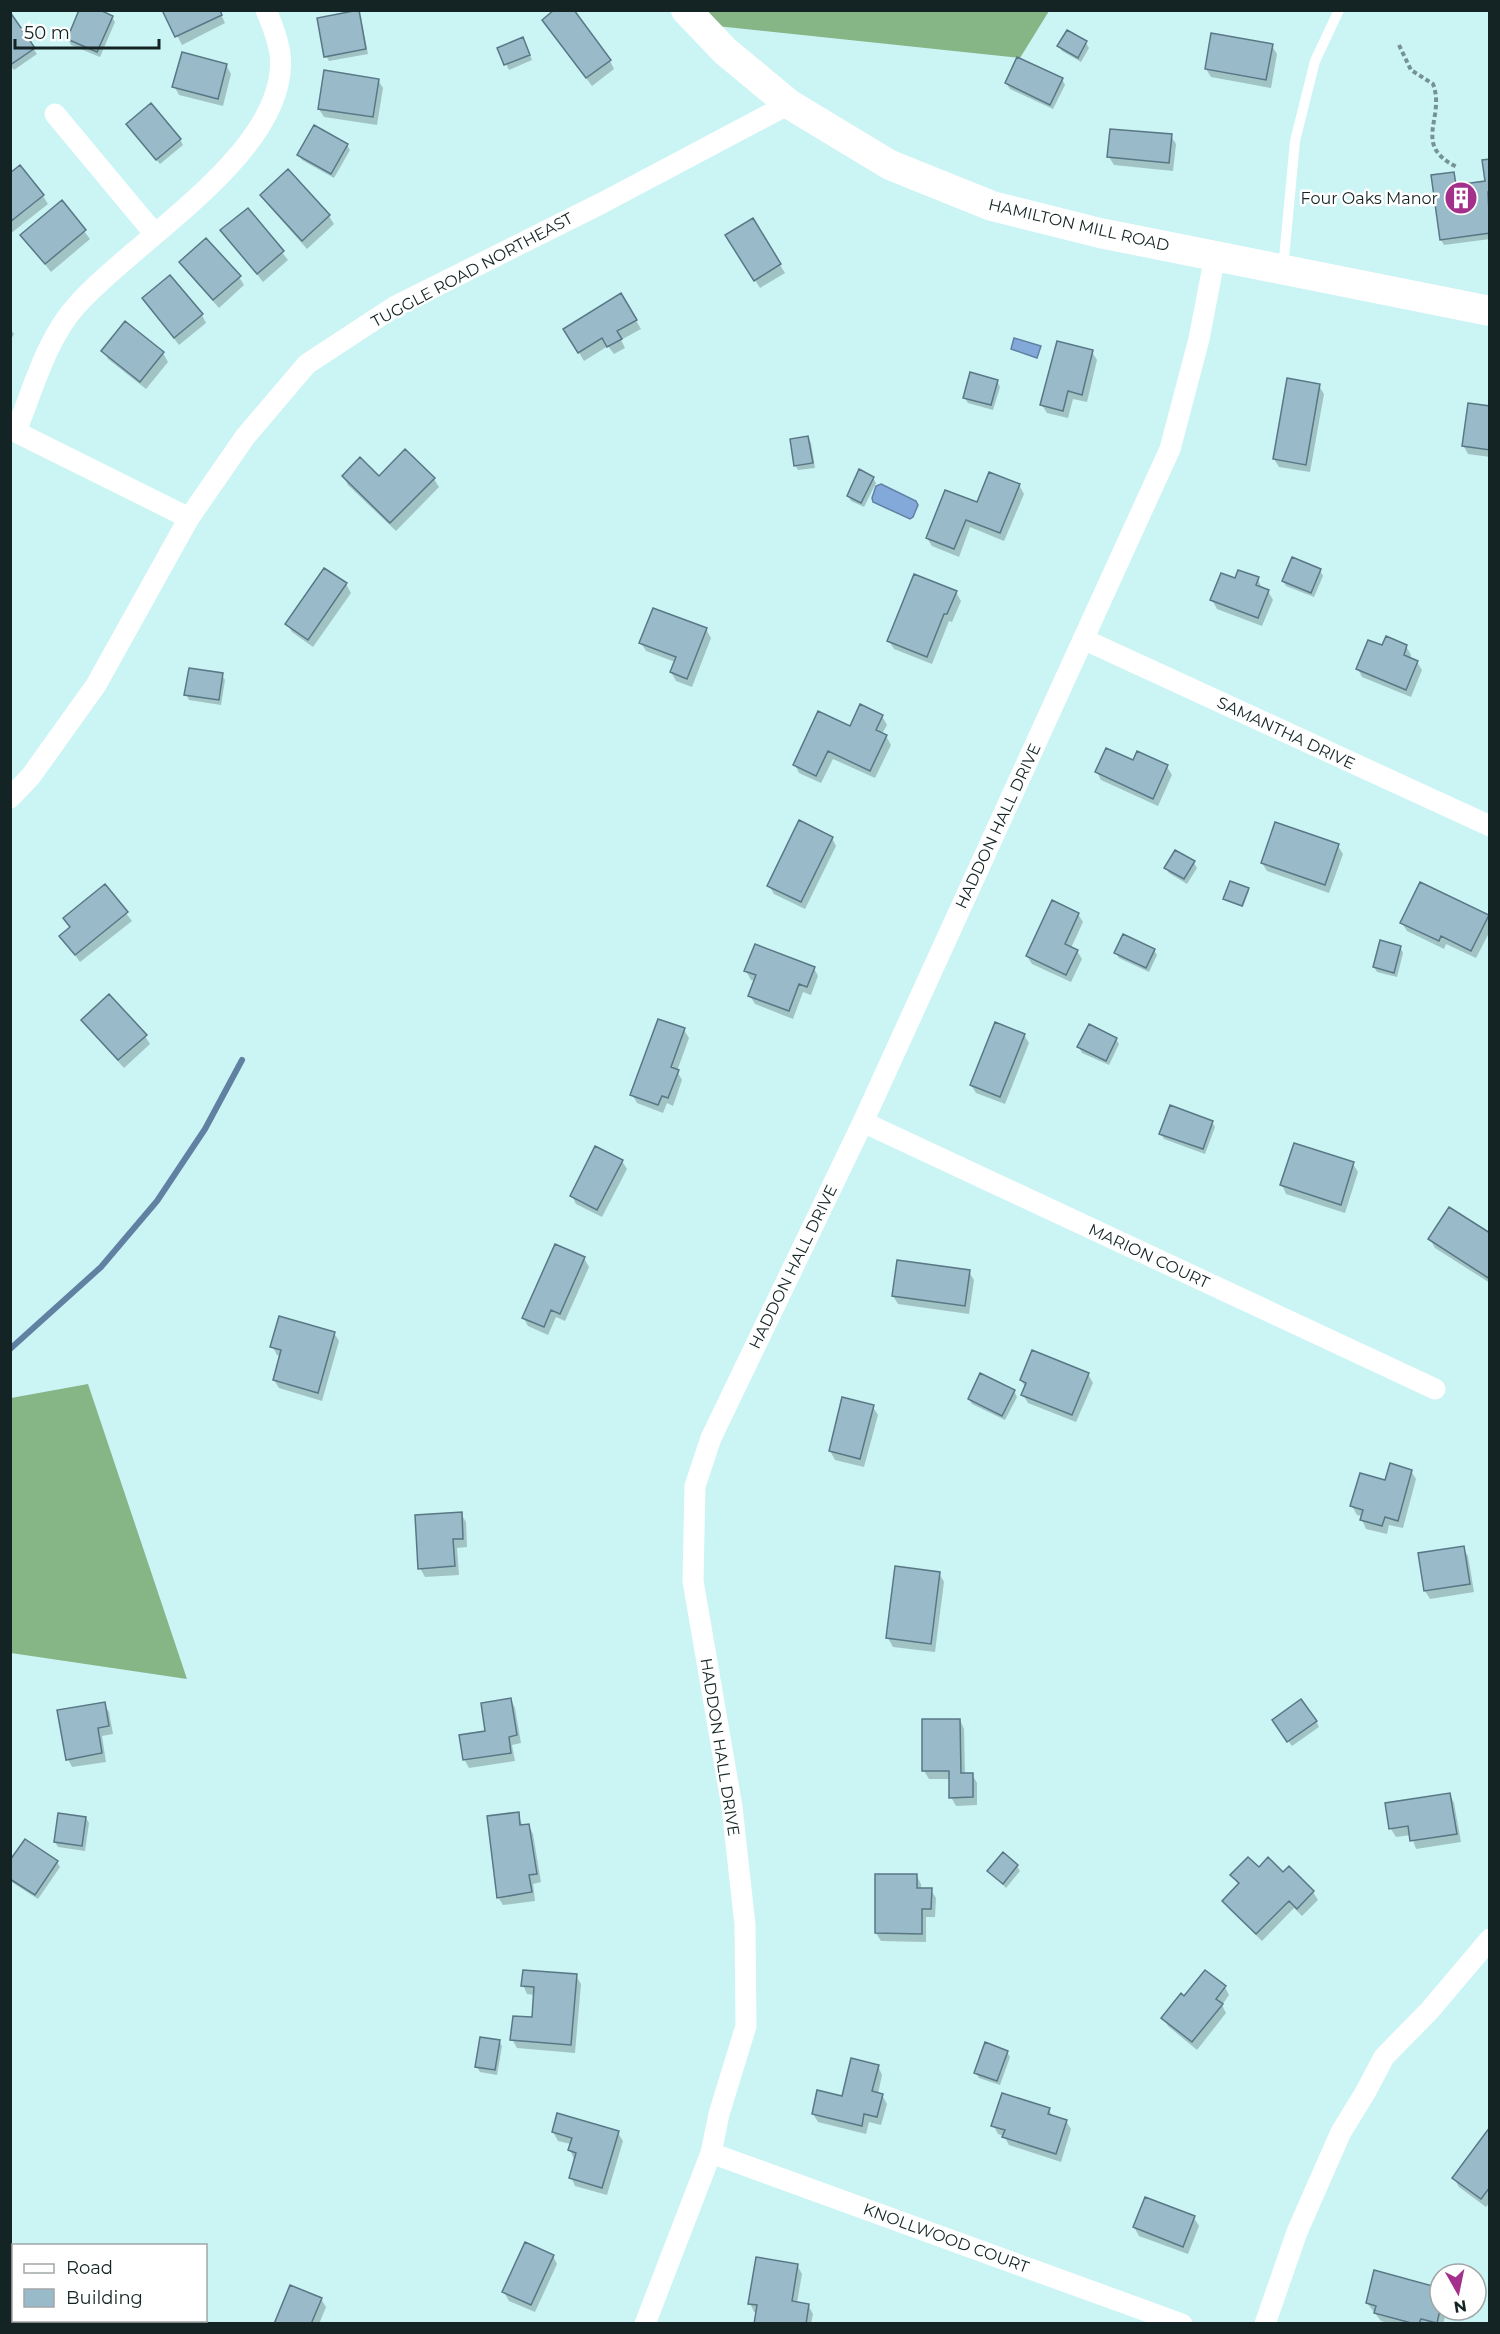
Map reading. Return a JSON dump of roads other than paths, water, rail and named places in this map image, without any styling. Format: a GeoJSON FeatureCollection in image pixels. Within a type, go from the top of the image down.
{"type":"FeatureCollection","features":[{"type":"Feature","properties":{"kind":"main road","name":"HAMILTON MILL ROAD"},"geometry":{"type":"LineString","coordinates":[[686,10],[724,51],[789,104],[890,165],[992,206],[1100,233],[1490,311]]}},
{"type":"Feature","properties":{"kind":"street"},"geometry":{"type":"LineString","coordinates":[[189,518],[13,430],[53,340],[75,306],[107,274],[207,188],[240,153],[266,116],[277,86],[280,55],[266,10]]}},
{"type":"Feature","properties":{"kind":"street","name":"TUGGLE ROAD NORTHEAST"},"geometry":{"type":"LineString","coordinates":[[10,798],[31,776],[96,686],[189,518],[245,437],[307,364],[394,307],[602,203],[789,104]]}},
{"type":"Feature","properties":{"kind":"street"},"geometry":{"type":"LineString","coordinates":[[55,114],[154,233]]}},
{"type":"Feature","properties":{"kind":"street","name":"HADDON HALL DRIVE"},"geometry":{"type":"LineString","coordinates":[[645,2324],[711,2152],[719,2114],[746,2026],[745,1925],[732,1808],[693,1581],[695,1486],[711,1438],[863,1122],[1170,449],[1199,339],[1215,256]]}},
{"type":"Feature","properties":{"kind":"street","name":"SAMANTHA DRIVE"},"geometry":{"type":"LineString","coordinates":[[1083,639],[1490,826]]}},
{"type":"Feature","properties":{"kind":"street","name":"MARION COURT"},"geometry":{"type":"LineString","coordinates":[[863,1122],[1435,1389]]}},
{"type":"Feature","properties":{"kind":"street"},"geometry":{"type":"LineString","coordinates":[[1266,2324],[1297,2232],[1341,2132],[1384,2057],[1430,2010],[1490,1939]]}},
{"type":"Feature","properties":{"kind":"street","name":"KNOLLWOOD COURT"},"geometry":{"type":"LineString","coordinates":[[711,2152],[1182,2324]]}},
{"type":"Feature","properties":{"kind":"lane"},"geometry":{"type":"LineString","coordinates":[[1283,269],[1295,141],[1315,61],[1339,10]]}},
{"type":"Feature","properties":{"kind":"water"},"geometry":{"type":"Polygon","coordinates":[[[1014,338],[1041,346],[1037,358],[1011,349],[1014,338]]]}},
{"type":"Feature","properties":{"kind":"water"},"geometry":{"type":"Polygon","coordinates":[[[881,484],[916,501],[918,505],[913,517],[910,519],[873,502],[876,486],[881,484]]]}},
{"type":"Feature","properties":{"kind":"waterway"},"geometry":{"type":"LineString","coordinates":[[10,1349],[101,1267],[157,1201],[205,1129],[242,1060]]}},
{"type":"Feature","properties":{"kind":"place","name":"Four Oaks Manor"},"geometry":{"type":"Point","coordinates":[1461,198]}}]}
